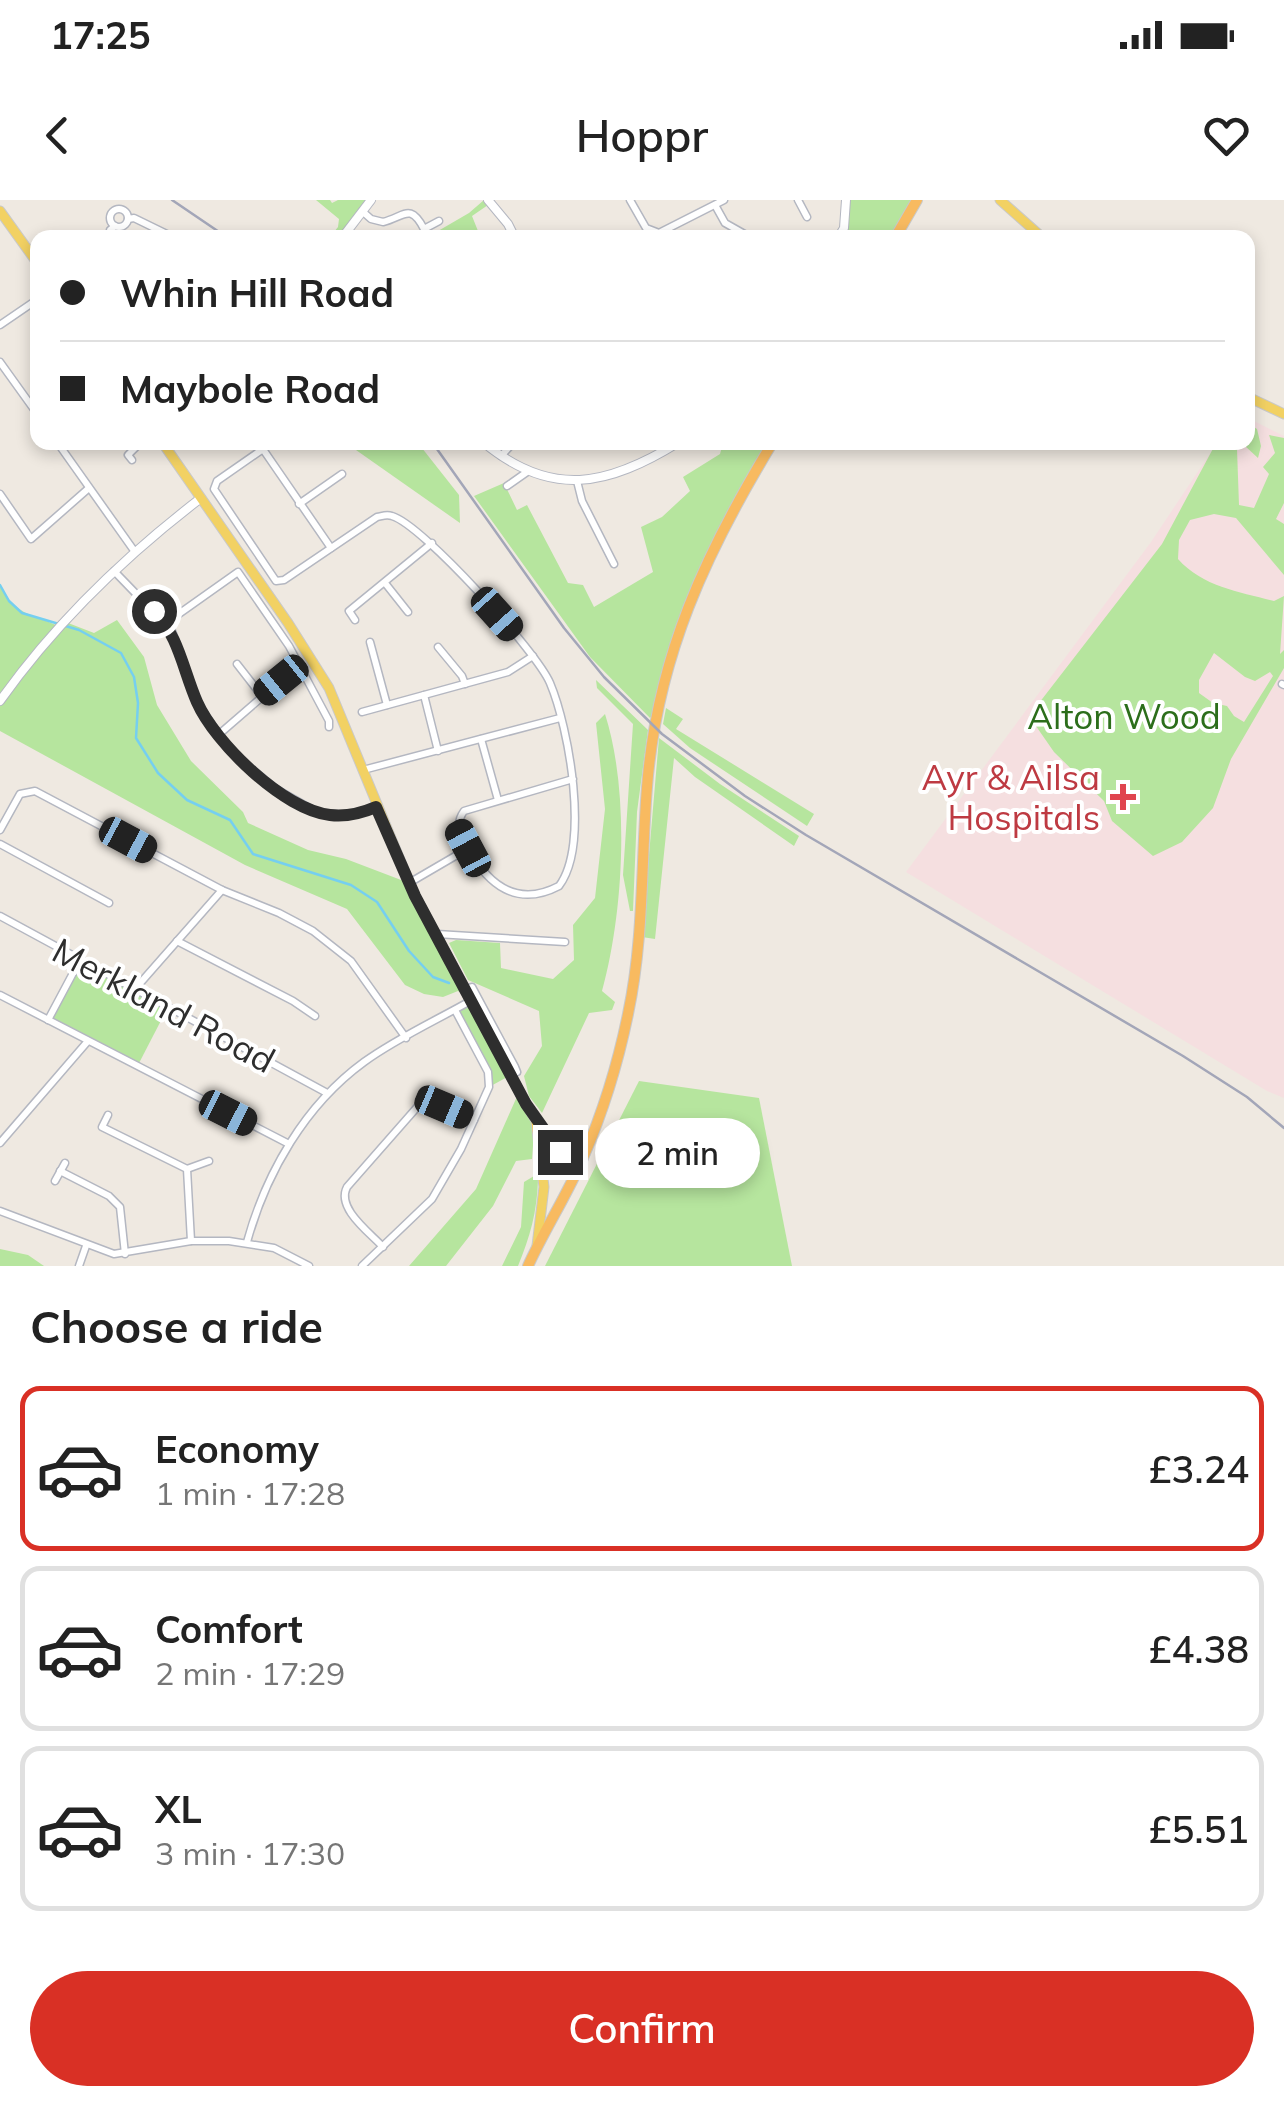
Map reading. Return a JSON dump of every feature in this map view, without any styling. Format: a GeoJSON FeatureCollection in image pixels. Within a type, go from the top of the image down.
{"type":"FeatureCollection","features":[{"type":"Feature","properties":{"kind":"highway"},"geometry":{"type":"LineString","coordinates":[[899,230],[917,200]]}},
{"type":"Feature","properties":{"kind":"highway"},"geometry":{"type":"LineString","coordinates":[[528,1266],[582,1161],[606,1099],[630,1008],[647,786],[668,667],[679,628],[710,552],[768,450]]}},
{"type":"Feature","properties":{"kind":"main road"},"geometry":{"type":"LineString","coordinates":[[1000,200],[1034,230]]}},
{"type":"Feature","properties":{"kind":"main road"},"geometry":{"type":"LineString","coordinates":[[0,211],[30,253]]}},
{"type":"Feature","properties":{"kind":"main road"},"geometry":{"type":"LineString","coordinates":[[1255,400],[1284,414]]}},
{"type":"Feature","properties":{"kind":"main road"},"geometry":{"type":"LineString","coordinates":[[167,450],[330,688],[376,807],[435,934],[535,1119],[560,1152],[582,1161]]}},
{"type":"Feature","properties":{"kind":"main road"},"geometry":{"type":"LineString","coordinates":[[535,1119],[544,1187],[536,1248]]}},
{"type":"Feature","properties":{"kind":"street"},"geometry":{"type":"LineString","coordinates":[[348,230],[371,200]]}},
{"type":"Feature","properties":{"kind":"street"},"geometry":{"type":"LineString","coordinates":[[488,200],[511,230]]}},
{"type":"Feature","properties":{"kind":"street"},"geometry":{"type":"LineString","coordinates":[[630,200],[650,230]]}},
{"type":"Feature","properties":{"kind":"street"},"geometry":{"type":"LineString","coordinates":[[668,230],[724,200]]}},
{"type":"Feature","properties":{"kind":"street"},"geometry":{"type":"LineString","coordinates":[[798,200],[807,218]]}},
{"type":"Feature","properties":{"kind":"street"},"geometry":{"type":"LineString","coordinates":[[843,230],[846,200]]}},
{"type":"Feature","properties":{"kind":"street"},"geometry":{"type":"LineString","coordinates":[[714,205],[726,223],[738,230]]}},
{"type":"Feature","properties":{"kind":"street"},"geometry":{"type":"LineString","coordinates":[[115,226],[110,217],[116,210],[124,211],[128,218]]}},
{"type":"Feature","properties":{"kind":"street"},"geometry":{"type":"LineString","coordinates":[[362,210],[383,222],[399,214],[412,214],[424,228],[438,221]]}},
{"type":"Feature","properties":{"kind":"street"},"geometry":{"type":"LineString","coordinates":[[110,230],[124,226],[128,218]]}},
{"type":"Feature","properties":{"kind":"street"},"geometry":{"type":"LineString","coordinates":[[128,218],[159,230]]}},
{"type":"Feature","properties":{"kind":"street"},"geometry":{"type":"LineString","coordinates":[[0,325],[30,304]]}},
{"type":"Feature","properties":{"kind":"street"},"geometry":{"type":"LineString","coordinates":[[0,362],[30,404]]}},
{"type":"Feature","properties":{"kind":"street"},"geometry":{"type":"LineString","coordinates":[[63,450],[135,552]]}},
{"type":"Feature","properties":{"kind":"street"},"geometry":{"type":"LineString","coordinates":[[132,460],[128,455],[133,450]]}},
{"type":"Feature","properties":{"kind":"street"},"geometry":{"type":"LineString","coordinates":[[255,450],[216,482],[214,489],[263,564],[280,582],[377,517],[394,516],[432,542],[534,656],[551,684],[572,779],[574,850],[567,876],[559,886],[537,894],[506,890],[486,878],[459,830],[459,818],[475,806],[572,779]]}},
{"type":"Feature","properties":{"kind":"street"},"geometry":{"type":"LineString","coordinates":[[263,450],[331,548]]}},
{"type":"Feature","properties":{"kind":"street"},"geometry":{"type":"LineString","coordinates":[[493,450],[527,472],[577,482],[624,471],[664,450]]}},
{"type":"Feature","properties":{"kind":"street"},"geometry":{"type":"LineString","coordinates":[[500,456],[506,450]]}},
{"type":"Feature","properties":{"kind":"street"},"geometry":{"type":"LineString","coordinates":[[507,486],[527,472]]}},
{"type":"Feature","properties":{"kind":"street"},"geometry":{"type":"LineString","coordinates":[[299,504],[342,474]]}},
{"type":"Feature","properties":{"kind":"street"},"geometry":{"type":"LineString","coordinates":[[577,482],[582,501],[614,564]]}},
{"type":"Feature","properties":{"kind":"street"},"geometry":{"type":"LineString","coordinates":[[0,494],[31,539],[89,488]]}},
{"type":"Feature","properties":{"kind":"street"},"geometry":{"type":"LineString","coordinates":[[0,701],[61,624],[114,571],[200,498]]}},
{"type":"Feature","properties":{"kind":"street"},"geometry":{"type":"LineString","coordinates":[[355,620],[349,612],[432,542]]}},
{"type":"Feature","properties":{"kind":"street"},"geometry":{"type":"LineString","coordinates":[[114,571],[172,631],[197,702],[217,736],[276,789],[318,813],[347,815],[376,807]]}},
{"type":"Feature","properties":{"kind":"street"},"geometry":{"type":"LineString","coordinates":[[166,623],[238,572],[300,664],[329,728]]}},
{"type":"Feature","properties":{"kind":"street"},"geometry":{"type":"LineString","coordinates":[[384,583],[408,612]]}},
{"type":"Feature","properties":{"kind":"street"},"geometry":{"type":"LineString","coordinates":[[370,642],[387,705]]}},
{"type":"Feature","properties":{"kind":"street"},"geometry":{"type":"LineString","coordinates":[[438,647],[465,684]]}},
{"type":"Feature","properties":{"kind":"street"},"geometry":{"type":"LineString","coordinates":[[362,712],[508,672],[534,656]]}},
{"type":"Feature","properties":{"kind":"street"},"geometry":{"type":"LineString","coordinates":[[237,664],[262,696]]}},
{"type":"Feature","properties":{"kind":"street"},"geometry":{"type":"LineString","coordinates":[[217,736],[300,664]]}},
{"type":"Feature","properties":{"kind":"street"},"geometry":{"type":"LineString","coordinates":[[424,695],[438,750]]}},
{"type":"Feature","properties":{"kind":"street"},"geometry":{"type":"LineString","coordinates":[[363,770],[560,718]]}},
{"type":"Feature","properties":{"kind":"street"},"geometry":{"type":"LineString","coordinates":[[482,739],[498,800]]}},
{"type":"Feature","properties":{"kind":"street"},"geometry":{"type":"LineString","coordinates":[[0,830],[20,794],[34,791],[222,890],[295,920],[330,942],[351,962],[406,1038]]}},
{"type":"Feature","properties":{"kind":"street"},"geometry":{"type":"LineString","coordinates":[[0,844],[109,903]]}},
{"type":"Feature","properties":{"kind":"street"},"geometry":{"type":"LineString","coordinates":[[409,883],[468,848]]}},
{"type":"Feature","properties":{"kind":"street"},"geometry":{"type":"LineString","coordinates":[[134,989],[222,890]]}},
{"type":"Feature","properties":{"kind":"street","name":"Merkland Road"},"geometry":{"type":"LineString","coordinates":[[0,916],[327,1094]]}},
{"type":"Feature","properties":{"kind":"street"},"geometry":{"type":"LineString","coordinates":[[435,934],[565,942]]}},
{"type":"Feature","properties":{"kind":"street"},"geometry":{"type":"LineString","coordinates":[[177,941],[315,1016]]}},
{"type":"Feature","properties":{"kind":"street"},"geometry":{"type":"LineString","coordinates":[[48,1020],[80,960]]}},
{"type":"Feature","properties":{"kind":"street"},"geometry":{"type":"LineString","coordinates":[[466,989],[472,986],[515,1067],[517,1072],[511,1074]]}},
{"type":"Feature","properties":{"kind":"street"},"geometry":{"type":"LineString","coordinates":[[0,995],[289,1144]]}},
{"type":"Feature","properties":{"kind":"street"},"geometry":{"type":"LineString","coordinates":[[247,1242],[270,1180],[289,1144],[327,1094],[367,1060],[472,1000]]}},
{"type":"Feature","properties":{"kind":"street"},"geometry":{"type":"LineString","coordinates":[[362,1266],[432,1198],[447,1177],[488,1087],[488,1072],[455,1010]]}},
{"type":"Feature","properties":{"kind":"street"},"geometry":{"type":"LineString","coordinates":[[0,1142],[88,1041]]}},
{"type":"Feature","properties":{"kind":"street"},"geometry":{"type":"LineString","coordinates":[[383,1248],[345,1206],[344,1193],[348,1187],[419,1104],[430,1102],[474,1120]]}},
{"type":"Feature","properties":{"kind":"street"},"geometry":{"type":"LineString","coordinates":[[108,1115],[102,1129],[187,1169],[208,1161]]}},
{"type":"Feature","properties":{"kind":"street"},"geometry":{"type":"LineString","coordinates":[[55,1181],[62,1167],[120,1207],[125,1254]]}},
{"type":"Feature","properties":{"kind":"street"},"geometry":{"type":"LineString","coordinates":[[187,1169],[191,1242]]}},
{"type":"Feature","properties":{"kind":"street"},"geometry":{"type":"LineString","coordinates":[[0,1211],[86,1246],[125,1254],[191,1242],[247,1242],[274,1248],[309,1266]]}},
{"type":"Feature","properties":{"kind":"street"},"geometry":{"type":"LineString","coordinates":[[78,1266],[86,1246]]}},
{"type":"Feature","properties":{"kind":"shaded area","name":"Ayr & Ailsa Hospitals"},"geometry":{"type":"Polygon","coordinates":[[[1255,422],[1284,436],[1284,1098],[906,872],[1151,542],[1212,450],[1255,450],[1255,422]]]}},
{"type":"Feature","properties":{"kind":"green space"},"geometry":{"type":"Polygon","coordinates":[[[316,200],[371,200],[348,230],[336,230],[339,219],[316,200]]]}},
{"type":"Feature","properties":{"kind":"green space"},"geometry":{"type":"Polygon","coordinates":[[[484,200],[488,205],[472,216],[478,230],[440,230],[484,200]]]}},
{"type":"Feature","properties":{"kind":"green space"},"geometry":{"type":"Polygon","coordinates":[[[846,200],[917,200],[899,230],[844,228],[846,200]]]}},
{"type":"Feature","properties":{"kind":"green space","name":"Alton Wood"},"geometry":{"type":"Polygon","coordinates":[[[1255,428],[1261,446],[1258,458],[1249,450],[1255,450],[1255,428]]]}},
{"type":"Feature","properties":{"kind":"green space","name":"Alton Wood"},"geometry":{"type":"Polygon","coordinates":[[[1269,435],[1284,438],[1284,503],[1276,519],[1284,524],[1284,575],[1236,518],[1214,514],[1190,520],[1179,540],[1178,559],[1199,576],[1274,601],[1284,596],[1280,654],[1284,650],[1284,668],[1231,759],[1213,808],[1182,842],[1153,856],[1112,821],[1104,801],[1054,752],[1029,716],[1162,544],[1212,450],[1237,450],[1239,505],[1254,508],[1269,474],[1263,467],[1275,453],[1269,435]],[[1214,653],[1199,680],[1199,693],[1213,703],[1227,706],[1244,722],[1273,676],[1270,672],[1255,681],[1214,653]]]}},
{"type":"Feature","properties":{"kind":"green space"},"geometry":{"type":"Polygon","coordinates":[[[356,450],[424,450],[459,495],[460,523],[356,450]]]}},
{"type":"Feature","properties":{"kind":"green space"},"geometry":{"type":"Polygon","coordinates":[[[721,450],[769,450],[710,552],[659,706],[650,718],[590,657],[474,496],[504,483],[517,510],[527,505],[568,583],[583,585],[594,607],[653,572],[641,527],[662,517],[690,491],[683,477],[721,450]]]}},
{"type":"Feature","properties":{"kind":"green space"},"geometry":{"type":"Polygon","coordinates":[[[0,586],[18,608],[58,626],[63,621],[94,633],[117,620],[144,657],[157,705],[191,761],[243,812],[248,823],[308,850],[346,859],[409,883],[511,1075],[489,1087],[488,1072],[455,1010],[471,1000],[458,991],[443,997],[405,985],[347,909],[245,865],[0,731],[0,586]]]}},
{"type":"Feature","properties":{"kind":"green space"},"geometry":{"type":"Polygon","coordinates":[[[596,680],[648,730],[637,812],[633,911],[623,875],[633,724],[597,688],[596,680]]]}},
{"type":"Feature","properties":{"kind":"green space"},"geometry":{"type":"Polygon","coordinates":[[[666,708],[683,719],[676,729],[814,814],[807,826],[690,748],[663,724],[666,708]]]}},
{"type":"Feature","properties":{"kind":"green space"},"geometry":{"type":"Polygon","coordinates":[[[605,714],[618,779],[621,852],[615,925],[602,991],[615,1002],[612,1010],[589,1013],[542,1113],[529,1096],[524,1076],[542,1046],[539,1011],[468,980],[449,943],[500,943],[501,968],[553,979],[574,960],[573,925],[595,898],[605,809],[596,723],[605,714]]]}},
{"type":"Feature","properties":{"kind":"green space"},"geometry":{"type":"Polygon","coordinates":[[[659,738],[799,836],[794,846],[674,758],[655,939],[642,937],[659,738]]]}},
{"type":"Feature","properties":{"kind":"green space"},"geometry":{"type":"Polygon","coordinates":[[[80,960],[168,1007],[137,1067],[48,1020],[80,960]]]}},
{"type":"Feature","properties":{"kind":"green space"},"geometry":{"type":"Polygon","coordinates":[[[639,1081],[759,1098],[792,1266],[545,1266],[639,1081]]]}},
{"type":"Feature","properties":{"kind":"green space"},"geometry":{"type":"Polygon","coordinates":[[[519,1092],[535,1119],[532,1159],[516,1161],[493,1206],[446,1266],[409,1266],[476,1189],[519,1092]]]}},
{"type":"Feature","properties":{"kind":"green space"},"geometry":{"type":"Polygon","coordinates":[[[534,1176],[538,1180],[536,1203],[526,1245],[518,1266],[502,1266],[521,1227],[524,1182],[534,1176]]]}},
{"type":"Feature","properties":{"kind":"green space"},"geometry":{"type":"Polygon","coordinates":[[[0,1249],[28,1255],[44,1266],[0,1266],[0,1249]]]}},
{"type":"Feature","properties":{"kind":"waterway"},"geometry":{"type":"LineString","coordinates":[[0,585],[22,613],[79,630],[121,653],[134,677],[138,703],[136,738],[158,773],[187,800],[230,820],[253,854],[351,885],[377,902],[409,951],[433,977],[449,983]]}},
{"type":"Feature","properties":{"kind":"railway"},"geometry":{"type":"LineString","coordinates":[[172,200],[216,230]]}},
{"type":"Feature","properties":{"kind":"railway"},"geometry":{"type":"LineString","coordinates":[[438,450],[564,628],[604,677],[662,734],[745,796],[806,835],[1183,1056],[1247,1097],[1284,1128]]}},
{"type":"Feature","properties":{"kind":"place","name":"Ayr & Ailsa Hospitals"},"geometry":{"type":"Point","coordinates":[1123,797]}},
{"type":"Feature","properties":{"kind":"route"},"geometry":{"type":"LineString","coordinates":[[154,611],[172,631],[206,720],[230,751],[276,789],[318,813],[347,815],[376,807],[415,896],[526,1104],[560,1152]]}}]}
